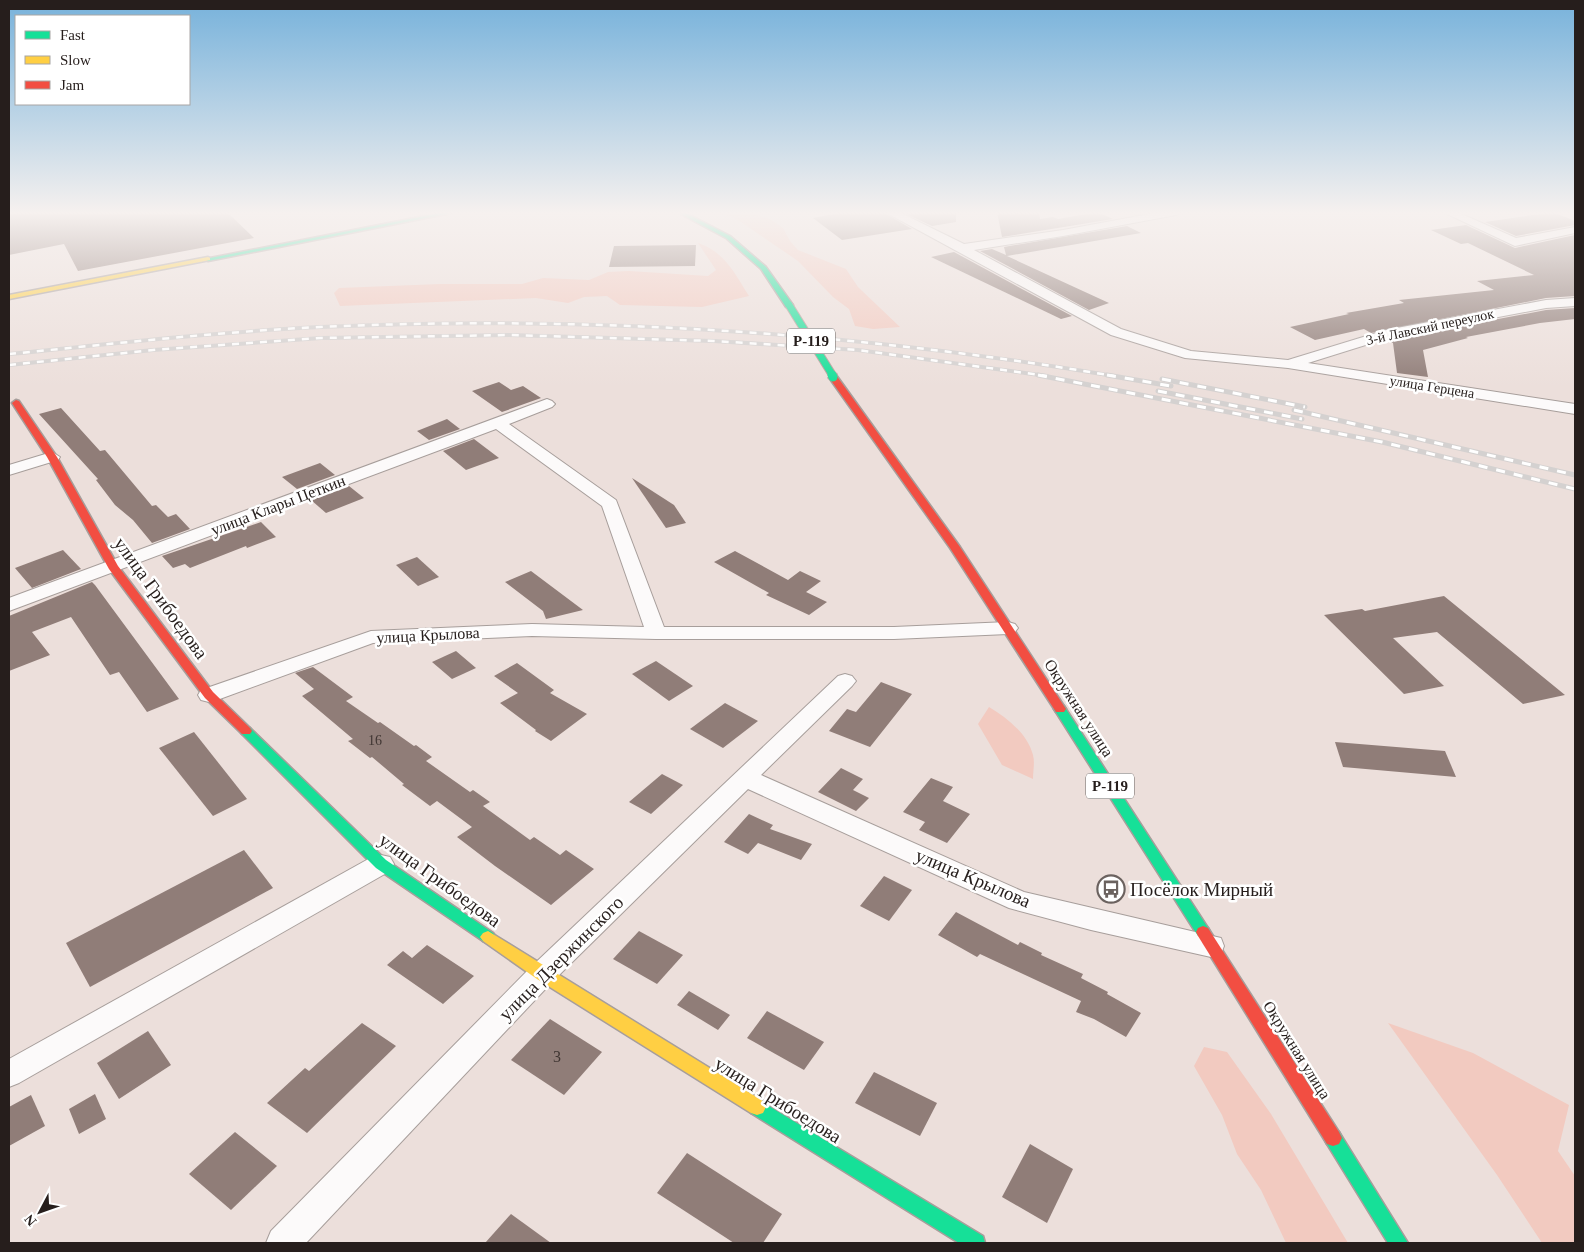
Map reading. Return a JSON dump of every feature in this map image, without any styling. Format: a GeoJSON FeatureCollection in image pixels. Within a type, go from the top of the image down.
{"type":"FeatureCollection","features":[{"type":"Feature","properties":{"kind":"main road"},"geometry":{"type":"LineString","coordinates":[[9,297],[148,270]]}},
{"type":"Feature","properties":{"kind":"main road","name":"Окружная улица"},"geometry":{"type":"LineString","coordinates":[[766,270],[833,377],[955,547],[1008,628],[1399,1243]]}},
{"type":"Feature","properties":{"kind":"main road","name":"улица Грибоедова"},"geometry":{"type":"LineString","coordinates":[[16,403],[52,457],[113,567],[209,695],[381,864],[542,974],[976,1243]]}},
{"type":"Feature","properties":{"kind":"street","name":"улица Герцена"},"geometry":{"type":"LineString","coordinates":[[1003,270],[1116,332],[1190,355],[1288,364],[1575,410]]}},
{"type":"Feature","properties":{"kind":"street","name":"3-й Лавский переулок"},"geometry":{"type":"LineString","coordinates":[[1288,364],[1386,334],[1546,304],[1575,302]]}},
{"type":"Feature","properties":{"kind":"street","name":"улица Клары Цеткин"},"geometry":{"type":"LineString","coordinates":[[9,605],[547,404]]}},
{"type":"Feature","properties":{"kind":"street"},"geometry":{"type":"LineString","coordinates":[[498,423],[610,504],[656,633]]}},
{"type":"Feature","properties":{"kind":"street"},"geometry":{"type":"LineString","coordinates":[[9,470],[52,457]]}},
{"type":"Feature","properties":{"kind":"street","name":"улица Крылова"},"geometry":{"type":"LineString","coordinates":[[209,695],[371,637],[532,630],[656,633],[894,633],[1008,628]]}},
{"type":"Feature","properties":{"kind":"street","name":"улица Дзержинского"},"geometry":{"type":"LineString","coordinates":[[283,1243],[542,974],[845,680]]}},
{"type":"Feature","properties":{"kind":"street","name":"улица Крылова"},"geometry":{"type":"LineString","coordinates":[[746,778],[1018,900],[1090,920],[1211,946]]}},
{"type":"Feature","properties":{"kind":"street"},"geometry":{"type":"LineString","coordinates":[[9,1074],[381,864]]}},
{"type":"Feature","properties":{"kind":"shaded area"},"geometry":{"type":"Polygon","coordinates":[[[715,270],[733,270],[749,296],[702,307],[620,305],[607,296],[584,297],[568,303],[536,298],[340,306],[334,293],[339,288],[440,284],[522,284],[543,278],[589,280],[608,272],[629,271],[708,276],[715,270]]]}},
{"type":"Feature","properties":{"kind":"shaded area"},"geometry":{"type":"Polygon","coordinates":[[[807,270],[847,270],[858,287],[900,327],[873,329],[855,326],[849,309],[833,297],[807,270]]]}},
{"type":"Feature","properties":{"kind":"shaded area"},"geometry":{"type":"Polygon","coordinates":[[[989,707],[1016,727],[1026,740],[1034,758],[1033,779],[1002,765],[978,724],[989,707]]]}},
{"type":"Feature","properties":{"kind":"shaded area"},"geometry":{"type":"Polygon","coordinates":[[[1388,1023],[1473,1053],[1569,1105],[1558,1151],[1575,1176],[1575,1243],[1542,1243],[1497,1175],[1388,1023]]]}},
{"type":"Feature","properties":{"kind":"shaded area"},"geometry":{"type":"Polygon","coordinates":[[[1204,1047],[1227,1052],[1271,1114],[1348,1243],[1286,1243],[1261,1190],[1237,1154],[1222,1115],[1194,1066],[1204,1047]]]}},
{"type":"Feature","properties":{"kind":"building"},"geometry":{"type":"Polygon","coordinates":[[[959,270],[988,270],[1072,316],[1061,319],[959,270]]]}},
{"type":"Feature","properties":{"kind":"building"},"geometry":{"type":"Polygon","coordinates":[[[1016,270],[1038,270],[1109,303],[1089,310],[1016,270]]]}},
{"type":"Feature","properties":{"kind":"building"},"geometry":{"type":"Polygon","coordinates":[[[1525,270],[1575,270],[1575,296],[1546,298],[1371,333],[1364,329],[1315,340],[1290,327],[1349,314],[1346,313],[1404,303],[1399,300],[1494,290],[1477,281],[1534,275],[1525,270]]]}},
{"type":"Feature","properties":{"kind":"building"},"geometry":{"type":"Polygon","coordinates":[[[1575,308],[1575,319],[1540,323],[1466,337],[1468,338],[1423,350],[1428,377],[1397,373],[1393,343],[1387,340],[1546,310],[1575,308]]]}},
{"type":"Feature","properties":{"kind":"building"},"geometry":{"type":"Polygon","coordinates":[[[499,382],[511,390],[523,386],[541,398],[502,412],[472,391],[499,382]]]}},
{"type":"Feature","properties":{"kind":"building"},"geometry":{"type":"Polygon","coordinates":[[[61,408],[100,451],[105,450],[152,506],[156,505],[168,517],[176,514],[190,529],[152,543],[133,520],[115,505],[96,480],[98,479],[39,414],[61,408]]]}},
{"type":"Feature","properties":{"kind":"building"},"geometry":{"type":"Polygon","coordinates":[[[447,419],[460,429],[429,440],[417,431],[447,419]]]}},
{"type":"Feature","properties":{"kind":"building"},"geometry":{"type":"Polygon","coordinates":[[[474,439],[499,458],[466,470],[443,451],[474,439]]]}},
{"type":"Feature","properties":{"kind":"building"},"geometry":{"type":"Polygon","coordinates":[[[320,463],[335,475],[297,489],[282,477],[320,463]]]}},
{"type":"Feature","properties":{"kind":"building"},"geometry":{"type":"Polygon","coordinates":[[[632,478],[674,505],[686,523],[666,528],[632,478]]]}},
{"type":"Feature","properties":{"kind":"building"},"geometry":{"type":"Polygon","coordinates":[[[349,486],[364,498],[326,513],[311,500],[349,486]]]}},
{"type":"Feature","properties":{"kind":"building"},"geometry":{"type":"Polygon","coordinates":[[[261,522],[276,537],[247,548],[246,546],[190,568],[185,564],[173,568],[162,556],[261,522]]]}},
{"type":"Feature","properties":{"kind":"building"},"geometry":{"type":"Polygon","coordinates":[[[63,550],[81,569],[32,588],[15,568],[63,550]]]}},
{"type":"Feature","properties":{"kind":"building"},"geometry":{"type":"Polygon","coordinates":[[[735,551],[788,580],[800,571],[821,581],[806,592],[827,602],[809,615],[766,595],[769,593],[714,562],[735,551]]]}},
{"type":"Feature","properties":{"kind":"building"},"geometry":{"type":"Polygon","coordinates":[[[417,557],[439,577],[418,586],[396,565],[417,557]]]}},
{"type":"Feature","properties":{"kind":"building"},"geometry":{"type":"Polygon","coordinates":[[[531,571],[583,610],[546,619],[543,611],[505,582],[531,571]]]}},
{"type":"Feature","properties":{"kind":"building"},"geometry":{"type":"Polygon","coordinates":[[[92,582],[179,699],[147,712],[119,672],[110,675],[71,617],[32,632],[50,655],[9,671],[9,616],[92,582]]]}},
{"type":"Feature","properties":{"kind":"building"},"geometry":{"type":"Polygon","coordinates":[[[1444,596],[1565,695],[1523,704],[1437,632],[1393,638],[1444,686],[1404,694],[1324,615],[1362,609],[1365,611],[1444,596]]]}},
{"type":"Feature","properties":{"kind":"building"},"geometry":{"type":"Polygon","coordinates":[[[456,651],[476,668],[452,679],[432,662],[456,651]]]}},
{"type":"Feature","properties":{"kind":"building"},"geometry":{"type":"Polygon","coordinates":[[[656,661],[693,686],[669,701],[632,674],[656,661]]]}},
{"type":"Feature","properties":{"kind":"building"},"geometry":{"type":"Polygon","coordinates":[[[517,663],[554,690],[550,693],[587,714],[551,741],[535,731],[500,703],[518,693],[494,676],[517,663]]]}},
{"type":"Feature","properties":{"kind":"building"},"geometry":{"type":"Polygon","coordinates":[[[313,667],[353,697],[346,701],[432,757],[426,761],[470,792],[473,790],[490,802],[483,806],[530,840],[534,837],[560,855],[566,850],[594,869],[551,905],[495,866],[457,837],[472,827],[437,801],[430,806],[402,785],[404,784],[372,757],[370,758],[348,741],[353,739],[302,696],[314,689],[295,673],[313,667]]]}},
{"type":"Feature","properties":{"kind":"building"},"geometry":{"type":"Polygon","coordinates":[[[881,682],[912,694],[870,747],[829,731],[847,709],[856,712],[881,682]]]}},
{"type":"Feature","properties":{"kind":"building"},"geometry":{"type":"Polygon","coordinates":[[[725,703],[758,721],[723,748],[690,729],[725,703]]]}},
{"type":"Feature","properties":{"kind":"building"},"geometry":{"type":"Polygon","coordinates":[[[194,732],[247,799],[213,816],[159,748],[194,732]]]}},
{"type":"Feature","properties":{"kind":"building"},"geometry":{"type":"Polygon","coordinates":[[[1335,742],[1445,751],[1456,777],[1343,767],[1335,742]]]}},
{"type":"Feature","properties":{"kind":"building"},"geometry":{"type":"Polygon","coordinates":[[[841,768],[863,779],[853,790],[869,798],[856,811],[818,792],[841,768]]]}},
{"type":"Feature","properties":{"kind":"building"},"geometry":{"type":"Polygon","coordinates":[[[662,774],[683,785],[651,814],[629,802],[662,774]]]}},
{"type":"Feature","properties":{"kind":"building"},"geometry":{"type":"Polygon","coordinates":[[[931,778],[953,787],[943,801],[970,814],[947,843],[919,830],[925,822],[903,812],[931,778]]]}},
{"type":"Feature","properties":{"kind":"building"},"geometry":{"type":"Polygon","coordinates":[[[749,814],[773,825],[770,829],[812,844],[801,860],[758,843],[748,854],[724,842],[749,814]]]}},
{"type":"Feature","properties":{"kind":"building"},"geometry":{"type":"Polygon","coordinates":[[[244,850],[273,888],[90,987],[66,943],[244,850]]]}},
{"type":"Feature","properties":{"kind":"building"},"geometry":{"type":"Polygon","coordinates":[[[884,876],[912,890],[889,921],[860,906],[884,876]]]}},
{"type":"Feature","properties":{"kind":"building"},"geometry":{"type":"Polygon","coordinates":[[[956,912],[1018,945],[1020,942],[1042,953],[1041,955],[1083,974],[1081,978],[1108,992],[1107,994],[1141,1013],[1126,1037],[1094,1019],[1076,1012],[1081,1001],[980,954],[977,957],[938,935],[956,912]]]}},
{"type":"Feature","properties":{"kind":"building"},"geometry":{"type":"Polygon","coordinates":[[[639,931],[683,955],[657,984],[613,959],[639,931]]]}},
{"type":"Feature","properties":{"kind":"building"},"geometry":{"type":"Polygon","coordinates":[[[427,945],[474,976],[443,1004],[387,965],[403,951],[412,958],[427,945]]]}},
{"type":"Feature","properties":{"kind":"building"},"geometry":{"type":"Polygon","coordinates":[[[689,991],[730,1015],[718,1030],[677,1005],[689,991]]]}},
{"type":"Feature","properties":{"kind":"building"},"geometry":{"type":"Polygon","coordinates":[[[767,1011],[824,1042],[804,1070],[747,1038],[767,1011]]]}},
{"type":"Feature","properties":{"kind":"building"},"geometry":{"type":"Polygon","coordinates":[[[550,1019],[602,1052],[564,1095],[511,1060],[550,1019]]]}},
{"type":"Feature","properties":{"kind":"building"},"geometry":{"type":"Polygon","coordinates":[[[362,1023],[396,1046],[307,1133],[267,1103],[305,1068],[309,1071],[362,1023]]]}},
{"type":"Feature","properties":{"kind":"building"},"geometry":{"type":"Polygon","coordinates":[[[148,1031],[171,1065],[119,1099],[97,1063],[148,1031]]]}},
{"type":"Feature","properties":{"kind":"building"},"geometry":{"type":"Polygon","coordinates":[[[874,1072],[937,1103],[920,1136],[855,1103],[874,1072]]]}},
{"type":"Feature","properties":{"kind":"building"},"geometry":{"type":"Polygon","coordinates":[[[95,1094],[106,1119],[79,1134],[69,1109],[95,1094]]]}},
{"type":"Feature","properties":{"kind":"building"},"geometry":{"type":"Polygon","coordinates":[[[31,1095],[45,1126],[9,1146],[9,1107],[31,1095]]]}},
{"type":"Feature","properties":{"kind":"building"},"geometry":{"type":"Polygon","coordinates":[[[235,1132],[277,1166],[231,1210],[189,1174],[235,1132]]]}},
{"type":"Feature","properties":{"kind":"building"},"geometry":{"type":"Polygon","coordinates":[[[1030,1144],[1073,1169],[1047,1223],[1002,1197],[1030,1144]]]}},
{"type":"Feature","properties":{"kind":"building"},"geometry":{"type":"Polygon","coordinates":[[[687,1153],[782,1214],[763,1243],[734,1243],[657,1193],[687,1153]]]}},
{"type":"Feature","properties":{"kind":"building"},"geometry":{"type":"Polygon","coordinates":[[[511,1214],[551,1243],[485,1243],[511,1214]]]}},
{"type":"Feature","properties":{"kind":"railway"},"geometry":{"type":"LineString","coordinates":[[9,354],[281,329],[519,323],[719,331],[818,338],[918,348],[1114,376]]}},
{"type":"Feature","properties":{"kind":"railway"},"geometry":{"type":"LineString","coordinates":[[9,365],[153,350],[321,338],[509,335],[714,341],[858,350],[1047,376]]}},
{"type":"Feature","properties":{"kind":"railway"},"geometry":{"type":"LineString","coordinates":[[1038,375],[1382,442],[1575,489]]}},
{"type":"Feature","properties":{"kind":"railway"},"geometry":{"type":"LineString","coordinates":[[1107,375],[1171,386]]}},
{"type":"Feature","properties":{"kind":"railway"},"geometry":{"type":"LineString","coordinates":[[1162,379],[1305,407]]}},
{"type":"Feature","properties":{"kind":"railway"},"geometry":{"type":"LineString","coordinates":[[1158,391],[1302,419]]}},
{"type":"Feature","properties":{"kind":"railway"},"geometry":{"type":"LineString","coordinates":[[1294,410],[1575,475]]}},
{"type":"Feature","properties":{"kind":"traffic: fast"},"geometry":{"type":"LineString","coordinates":[[766,270],[789,305]]}},
{"type":"Feature","properties":{"kind":"traffic: fast"},"geometry":{"type":"LineString","coordinates":[[789,305],[833,377]]}},
{"type":"Feature","properties":{"kind":"traffic: fast"},"geometry":{"type":"LineString","coordinates":[[1060,709],[1203,932]]}},
{"type":"Feature","properties":{"kind":"traffic: fast"},"geometry":{"type":"LineString","coordinates":[[246,731],[381,864],[488,937]]}},
{"type":"Feature","properties":{"kind":"traffic: fast"},"geometry":{"type":"LineString","coordinates":[[757,1107],[976,1243]]}},
{"type":"Feature","properties":{"kind":"traffic: fast"},"geometry":{"type":"LineString","coordinates":[[1333,1138],[1399,1243]]}},
{"type":"Feature","properties":{"kind":"traffic: slow"},"geometry":{"type":"LineString","coordinates":[[9,297],[148,270]]}},
{"type":"Feature","properties":{"kind":"traffic: slow"},"geometry":{"type":"LineString","coordinates":[[488,937],[542,974],[757,1107]]}},
{"type":"Feature","properties":{"kind":"traffic: jam"},"geometry":{"type":"LineString","coordinates":[[833,377],[955,547],[1060,709]]}},
{"type":"Feature","properties":{"kind":"traffic: jam"},"geometry":{"type":"LineString","coordinates":[[16,403],[52,457],[113,567],[209,695],[246,731]]}},
{"type":"Feature","properties":{"kind":"traffic: jam"},"geometry":{"type":"LineString","coordinates":[[1203,932],[1333,1138]]}},
{"type":"Feature","properties":{"kind":"place","name":"Посёлок Мирный"},"geometry":{"type":"Point","coordinates":[1111,889]}}]}
